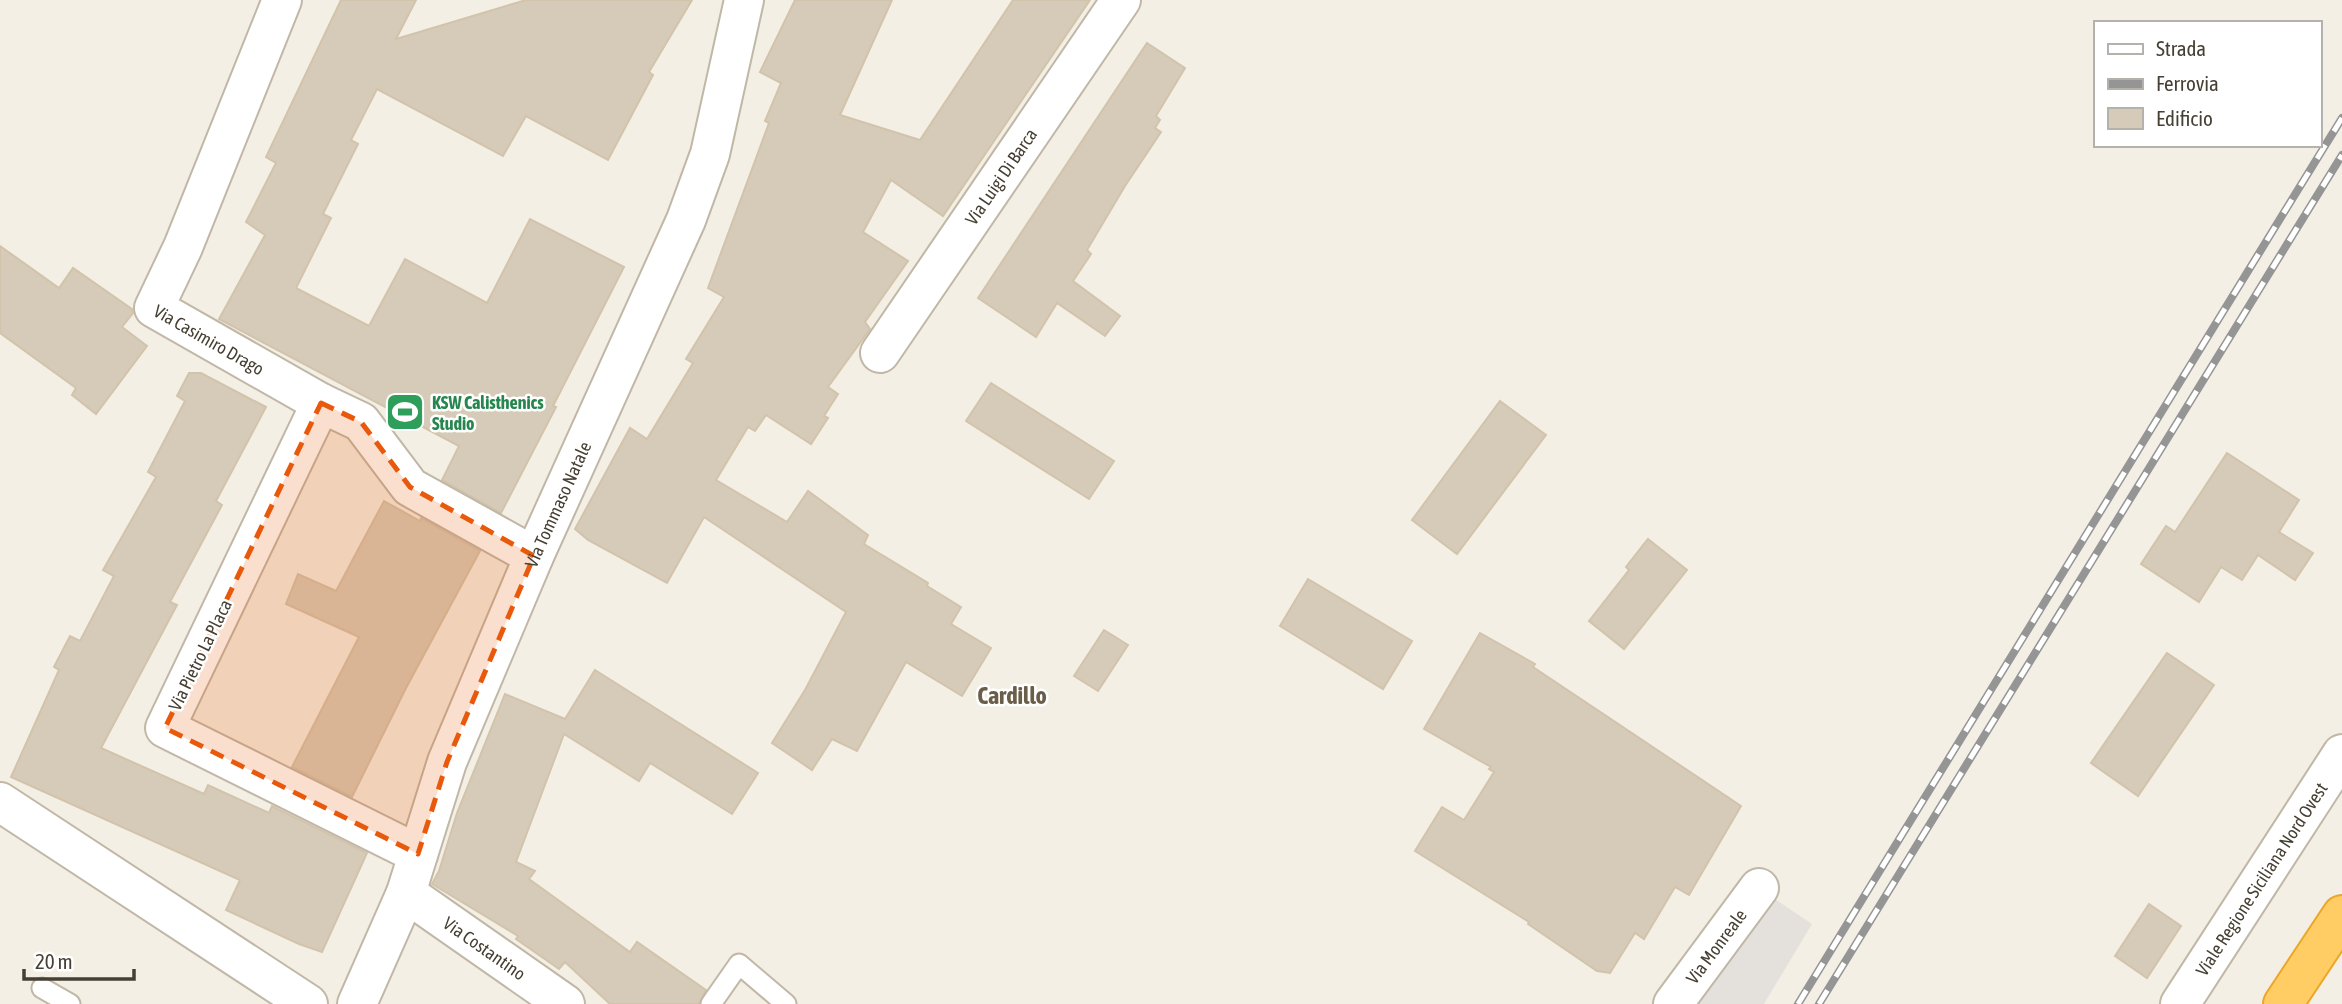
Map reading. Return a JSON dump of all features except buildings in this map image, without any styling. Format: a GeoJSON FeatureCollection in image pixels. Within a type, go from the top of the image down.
{"type":"FeatureCollection","features":[{"type":"Feature","properties":{"kind":"highway"},"geometry":{"type":"LineString","coordinates":[[2283,1004],[2342,915]]}},
{"type":"Feature","properties":{"kind":"street","name":"Via Casimiro Drago"},"geometry":{"type":"LineString","coordinates":[[282,0],[183,247],[155,309],[321,403],[361,422],[411,487],[534,556]]}},
{"type":"Feature","properties":{"kind":"street","name":"Via Tommaso Natale"},"geometry":{"type":"LineString","coordinates":[[357,1004],[405,892],[447,762],[534,556],[559,506],[686,220],[709,154],[744,0]]}},
{"type":"Feature","properties":{"kind":"street","name":"Via Luigi Di Barca"},"geometry":{"type":"LineString","coordinates":[[880,353],[1121,0]]}},
{"type":"Feature","properties":{"kind":"street","name":"Via Pietro La Placa"},"geometry":{"type":"LineString","coordinates":[[321,403],[165,728],[418,853]]}},
{"type":"Feature","properties":{"kind":"street","name":"Viale Regione Siciliana Nord Ovest"},"geometry":{"type":"LineString","coordinates":[[2179,1004],[2342,754]]}},
{"type":"Feature","properties":{"kind":"street"},"geometry":{"type":"LineString","coordinates":[[0,802],[308,1004]]}},
{"type":"Feature","properties":{"kind":"street","name":"Via Monreale"},"geometry":{"type":"LineString","coordinates":[[1673,1004],[1759,888]]}},
{"type":"Feature","properties":{"kind":"street","name":"Via Costantino"},"geometry":{"type":"LineString","coordinates":[[405,892],[565,1004]]}},
{"type":"Feature","properties":{"kind":"lane"},"geometry":{"type":"LineString","coordinates":[[711,1004],[739,964],[786,1004]]}},
{"type":"Feature","properties":{"kind":"lane"},"geometry":{"type":"LineString","coordinates":[[42,988],[70,1004]]}},
{"type":"Feature","properties":{"kind":"highlighted area"},"geometry":{"type":"Polygon","coordinates":[[[321,403],[361,422],[410,487],[534,556],[447,762],[418,854],[165,728],[321,403]]]}},
{"type":"Feature","properties":{"kind":"shaded area"},"geometry":{"type":"Polygon","coordinates":[[[1759,888],[1812,924],[1764,1004],[1673,1004],[1759,888]]]}},
{"type":"Feature","properties":{"kind":"railway"},"geometry":{"type":"LineString","coordinates":[[1798,1004],[2342,118]]}},
{"type":"Feature","properties":{"kind":"railway"},"geometry":{"type":"LineString","coordinates":[[1819,1004],[2342,155]]}},
{"type":"Feature","properties":{"kind":"place","name":"KSW Calisthenics Studio"},"geometry":{"type":"Point","coordinates":[405,412]}},
{"type":"Feature","properties":{"kind":"district","name":"Cardillo"},"geometry":{"type":"Point","coordinates":[1012,695]}}]}
